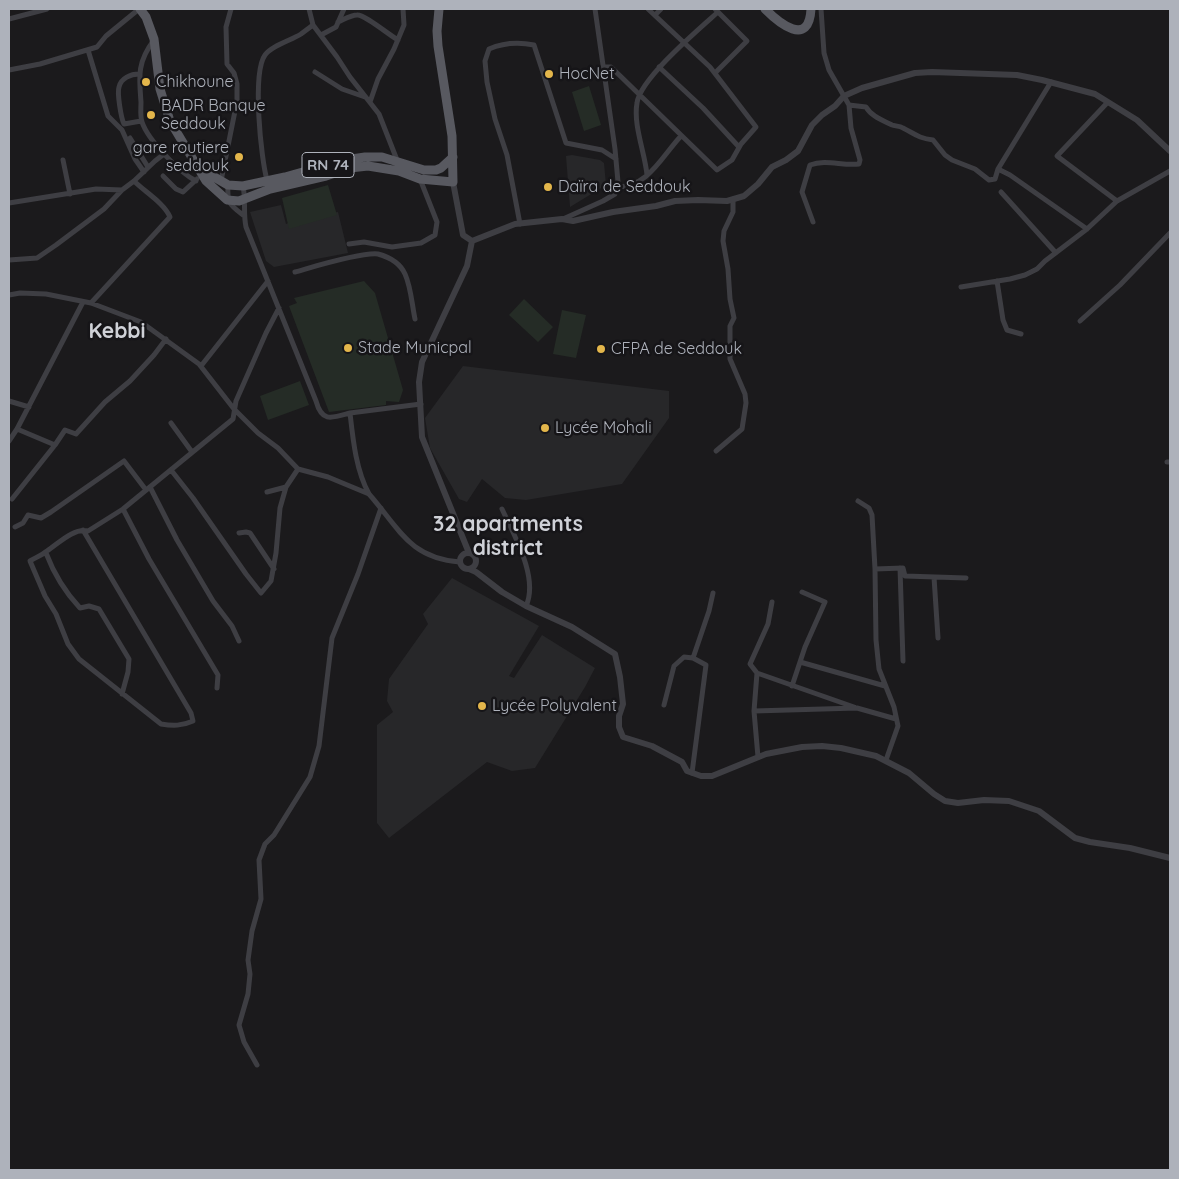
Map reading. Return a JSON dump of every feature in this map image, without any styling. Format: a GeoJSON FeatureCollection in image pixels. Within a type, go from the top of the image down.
{"type":"FeatureCollection","features":[{"type":"Feature","properties":{"kind":"main road"},"geometry":{"type":"LineString","coordinates":[[140,9],[146,17],[154,39],[160,89],[165,108],[175,132],[206,181],[228,200]]}},
{"type":"Feature","properties":{"kind":"main road"},"geometry":{"type":"LineString","coordinates":[[439,9],[438,46],[452,136],[453,182]]}},
{"type":"Feature","properties":{"kind":"main road"},"geometry":{"type":"LineString","coordinates":[[765,9],[781,24],[794,30],[800,29],[807,24],[811,9]]}},
{"type":"Feature","properties":{"kind":"main road","name":"RN 74"},"geometry":{"type":"LineString","coordinates":[[201,172],[225,183],[243,186],[285,177],[345,160],[364,157],[382,157],[398,160],[424,170],[441,168],[453,157]]}},
{"type":"Feature","properties":{"kind":"main road","name":"RN 74"},"geometry":{"type":"LineString","coordinates":[[228,200],[239,201],[245,197],[270,189],[326,176],[350,168],[368,166],[398,171],[420,179],[453,182]]}},
{"type":"Feature","properties":{"kind":"street"},"geometry":{"type":"LineString","coordinates":[[9,18],[47,9]]}},
{"type":"Feature","properties":{"kind":"street"},"geometry":{"type":"LineString","coordinates":[[9,70],[40,64],[97,47],[140,9]]}},
{"type":"Feature","properties":{"kind":"street"},"geometry":{"type":"LineString","coordinates":[[231,9],[226,27],[227,64],[234,73],[238,84],[225,183],[228,200],[243,215]]}},
{"type":"Feature","properties":{"kind":"street"},"geometry":{"type":"LineString","coordinates":[[309,9],[313,25],[379,114],[398,160]]}},
{"type":"Feature","properties":{"kind":"street"},"geometry":{"type":"LineString","coordinates":[[321,35],[336,27],[344,9]]}},
{"type":"Feature","properties":{"kind":"street"},"geometry":{"type":"LineString","coordinates":[[369,100],[404,25],[403,9]]}},
{"type":"Feature","properties":{"kind":"street"},"geometry":{"type":"LineString","coordinates":[[472,241],[515,224],[562,219],[615,194],[618,182],[616,159],[595,9]]}},
{"type":"Feature","properties":{"kind":"street"},"geometry":{"type":"LineString","coordinates":[[603,68],[611,67],[717,170],[732,160],[756,127],[715,73],[648,9]]}},
{"type":"Feature","properties":{"kind":"street"},"geometry":{"type":"LineString","coordinates":[[656,15],[661,9]]}},
{"type":"Feature","properties":{"kind":"street"},"geometry":{"type":"LineString","coordinates":[[813,222],[802,192],[810,165],[819,162],[846,165],[859,164],[860,160],[851,128],[849,105],[830,70],[824,54],[822,9]]}},
{"type":"Feature","properties":{"kind":"street"},"geometry":{"type":"LineString","coordinates":[[647,175],[637,123],[636,104],[639,94],[659,67],[716,10],[747,41],[715,73]]}},
{"type":"Feature","properties":{"kind":"street"},"geometry":{"type":"LineString","coordinates":[[338,22],[356,15],[366,17],[398,40]]}},
{"type":"Feature","properties":{"kind":"street"},"geometry":{"type":"LineString","coordinates":[[267,180],[263,165],[259,96],[265,55],[302,34],[313,25]]}},
{"type":"Feature","properties":{"kind":"street"},"geometry":{"type":"LineString","coordinates":[[154,39],[146,50],[139,74],[141,121],[157,147],[189,178],[196,181]]}},
{"type":"Feature","properties":{"kind":"street"},"geometry":{"type":"LineString","coordinates":[[520,224],[507,155],[495,119],[487,82],[485,61],[489,49],[500,44],[523,43],[534,45],[566,143],[602,150],[616,159]]}},
{"type":"Feature","properties":{"kind":"street"},"geometry":{"type":"LineString","coordinates":[[88,50],[108,116],[122,130],[135,159],[144,172]]}},
{"type":"Feature","properties":{"kind":"street"},"geometry":{"type":"LineString","coordinates":[[659,67],[703,108],[740,147]]}},
{"type":"Feature","properties":{"kind":"street"},"geometry":{"type":"LineString","coordinates":[[315,72],[342,89],[369,100]]}},
{"type":"Feature","properties":{"kind":"street"},"geometry":{"type":"LineString","coordinates":[[562,219],[573,221],[613,212],[675,202],[698,200],[727,201],[744,196],[758,184],[772,167],[798,151],[812,125],[844,96],[862,88],[897,78],[932,72],[1017,75],[1095,94],[1137,120],[1170,151]]}},
{"type":"Feature","properties":{"kind":"street"},"geometry":{"type":"LineString","coordinates":[[139,74],[131,74],[119,86],[124,124],[133,144],[148,167]]}},
{"type":"Feature","properties":{"kind":"street"},"geometry":{"type":"LineString","coordinates":[[849,105],[866,106],[869,112],[878,118],[903,128],[921,139],[933,140],[945,155],[952,160],[976,169],[989,180],[994,179],[998,168],[1051,82]]}},
{"type":"Feature","properties":{"kind":"street"},"geometry":{"type":"LineString","coordinates":[[1107,103],[1057,156],[1117,201]]}},
{"type":"Feature","properties":{"kind":"street"},"geometry":{"type":"LineString","coordinates":[[124,124],[141,121]]}},
{"type":"Feature","properties":{"kind":"street"},"geometry":{"type":"LineString","coordinates":[[616,187],[626,187],[638,183],[681,136]]}},
{"type":"Feature","properties":{"kind":"street"},"geometry":{"type":"LineString","coordinates":[[9,260],[36,258],[104,209],[122,190],[134,182],[164,154]]}},
{"type":"Feature","properties":{"kind":"street"},"geometry":{"type":"LineString","coordinates":[[63,160],[70,194]]}},
{"type":"Feature","properties":{"kind":"street"},"geometry":{"type":"LineString","coordinates":[[998,168],[1087,229]]}},
{"type":"Feature","properties":{"kind":"street"},"geometry":{"type":"LineString","coordinates":[[961,287],[997,281],[1037,269],[1087,229],[1117,201],[1170,171]]}},
{"type":"Feature","properties":{"kind":"street"},"geometry":{"type":"LineString","coordinates":[[163,176],[176,190],[183,192],[196,181],[201,172]]}},
{"type":"Feature","properties":{"kind":"street"},"geometry":{"type":"LineString","coordinates":[[349,244],[364,242],[392,247],[421,243],[435,235],[437,222],[420,179]]}},
{"type":"Feature","properties":{"kind":"street"},"geometry":{"type":"LineString","coordinates":[[91,303],[170,217],[161,205],[134,182]]}},
{"type":"Feature","properties":{"kind":"street"},"geometry":{"type":"LineString","coordinates":[[453,182],[462,235],[472,241]]}},
{"type":"Feature","properties":{"kind":"street"},"geometry":{"type":"LineString","coordinates":[[243,186],[245,197],[243,215],[257,258],[279,308],[319,411],[326,417],[334,418],[350,413],[421,404]]}},
{"type":"Feature","properties":{"kind":"street"},"geometry":{"type":"LineString","coordinates":[[9,203],[96,189],[122,190]]}},
{"type":"Feature","properties":{"kind":"street"},"geometry":{"type":"LineString","coordinates":[[1002,192],[1056,252]]}},
{"type":"Feature","properties":{"kind":"street"},"geometry":{"type":"LineString","coordinates":[[716,451],[742,429],[746,403],[745,394],[730,360],[728,347],[730,326],[734,318],[723,240],[724,231],[732,212],[733,199]]}},
{"type":"Feature","properties":{"kind":"street"},"geometry":{"type":"LineString","coordinates":[[1080,321],[1120,285],[1170,233]]}},
{"type":"Feature","properties":{"kind":"street"},"geometry":{"type":"LineString","coordinates":[[472,241],[467,266],[422,362],[419,382],[422,437],[469,553],[474,556],[479,574]]}},
{"type":"Feature","properties":{"kind":"street"},"geometry":{"type":"LineString","coordinates":[[375,244],[377,254]]}},
{"type":"Feature","properties":{"kind":"street"},"geometry":{"type":"LineString","coordinates":[[295,272],[365,254],[377,254],[390,258],[400,265],[406,274],[415,319]]}},
{"type":"Feature","properties":{"kind":"street"},"geometry":{"type":"LineString","coordinates":[[201,366],[268,281]]}},
{"type":"Feature","properties":{"kind":"street"},"geometry":{"type":"LineString","coordinates":[[997,281],[1003,320],[1007,330],[1021,334]]}},
{"type":"Feature","properties":{"kind":"street"},"geometry":{"type":"LineString","coordinates":[[9,295],[20,293],[46,294],[91,303],[141,322],[201,366],[234,409],[258,433],[278,448],[298,469],[328,477],[369,494]]}},
{"type":"Feature","properties":{"kind":"street"},"geometry":{"type":"LineString","coordinates":[[9,441],[83,302]]}},
{"type":"Feature","properties":{"kind":"street"},"geometry":{"type":"LineString","coordinates":[[83,530],[191,714],[193,721],[172,726],[161,724],[79,659],[68,644],[56,614],[45,596],[30,561],[68,536],[83,530],[88,531],[123,509],[233,419],[234,409],[262,342],[279,308]]}},
{"type":"Feature","properties":{"kind":"street"},"geometry":{"type":"LineString","coordinates":[[12,499],[65,430],[76,434],[81,430],[106,402],[130,381],[166,339]]}},
{"type":"Feature","properties":{"kind":"street"},"geometry":{"type":"LineString","coordinates":[[9,401],[28,407]]}},
{"type":"Feature","properties":{"kind":"street"},"geometry":{"type":"LineString","coordinates":[[350,413],[352,438],[361,474],[369,494],[408,541],[416,548],[443,559],[460,562],[463,567],[479,574],[502,592],[526,606],[572,627],[615,654],[623,704],[619,716],[619,727],[623,737],[652,746],[682,762],[687,771],[701,776],[712,776],[758,757],[785,749],[822,746],[841,748],[886,760],[909,773],[945,801],[1009,801],[1039,811],[1075,838],[1130,848],[1170,858]]}},
{"type":"Feature","properties":{"kind":"street"},"geometry":{"type":"LineString","coordinates":[[172,423],[192,452]]}},
{"type":"Feature","properties":{"kind":"street"},"geometry":{"type":"LineString","coordinates":[[17,429],[55,445]]}},
{"type":"Feature","properties":{"kind":"street"},"geometry":{"type":"LineString","coordinates":[[15,527],[23,523],[28,516],[41,518],[51,512],[124,461],[148,488],[213,601],[232,626],[239,640]]}},
{"type":"Feature","properties":{"kind":"street"},"geometry":{"type":"LineString","coordinates":[[171,470],[261,593],[271,581],[274,569],[280,508],[286,487],[298,469]]}},
{"type":"Feature","properties":{"kind":"street"},"geometry":{"type":"LineString","coordinates":[[267,492],[286,487]]}},
{"type":"Feature","properties":{"kind":"street"},"geometry":{"type":"LineString","coordinates":[[858,501],[869,508],[872,515],[876,640],[879,669],[894,707],[898,726],[886,760]]}},
{"type":"Feature","properties":{"kind":"street"},"geometry":{"type":"LineString","coordinates":[[257,1065],[244,1042],[239,1025],[248,994],[250,974],[248,960],[252,931],[261,899],[258,860],[265,844],[274,835],[310,777],[319,746],[332,638],[382,508]]}},
{"type":"Feature","properties":{"kind":"street"},"geometry":{"type":"LineString","coordinates":[[502,508],[528,573],[530,599],[526,606]]}},
{"type":"Feature","properties":{"kind":"street"},"geometry":{"type":"LineString","coordinates":[[123,509],[149,559],[218,675],[217,688]]}},
{"type":"Feature","properties":{"kind":"street"},"geometry":{"type":"LineString","coordinates":[[239,533],[250,533],[274,569]]}},
{"type":"Feature","properties":{"kind":"street"},"geometry":{"type":"LineString","coordinates":[[46,552],[54,574],[71,598],[80,608],[89,606],[99,609],[129,659],[128,672],[122,694]]}},
{"type":"Feature","properties":{"kind":"street"},"geometry":{"type":"LineString","coordinates":[[460,562],[462,557],[469,553]]}},
{"type":"Feature","properties":{"kind":"street"},"geometry":{"type":"LineString","coordinates":[[469,569],[476,564]]}},
{"type":"Feature","properties":{"kind":"street"},"geometry":{"type":"LineString","coordinates":[[900,568],[904,661]]}},
{"type":"Feature","properties":{"kind":"street"},"geometry":{"type":"LineString","coordinates":[[875,569],[903,568],[905,576],[966,578]]}},
{"type":"Feature","properties":{"kind":"street"},"geometry":{"type":"LineString","coordinates":[[934,577],[938,638]]}},
{"type":"Feature","properties":{"kind":"street"},"geometry":{"type":"LineString","coordinates":[[792,686],[825,602],[802,592]]}},
{"type":"Feature","properties":{"kind":"street"},"geometry":{"type":"LineString","coordinates":[[693,658],[713,593]]}},
{"type":"Feature","properties":{"kind":"street"},"geometry":{"type":"LineString","coordinates":[[772,602],[768,624],[750,664],[757,673],[896,719]]}},
{"type":"Feature","properties":{"kind":"street"},"geometry":{"type":"LineString","coordinates":[[664,705],[674,666],[684,657],[693,658],[706,664],[692,772]]}},
{"type":"Feature","properties":{"kind":"street"},"geometry":{"type":"LineString","coordinates":[[800,662],[885,686]]}},
{"type":"Feature","properties":{"kind":"street"},"geometry":{"type":"LineString","coordinates":[[757,673],[754,711],[758,757]]}},
{"type":"Feature","properties":{"kind":"street"},"geometry":{"type":"LineString","coordinates":[[754,711],[858,708]]}},
{"type":"Feature","properties":{"kind":"shaded area"},"geometry":{"type":"Polygon","coordinates":[[[589,86],[601,125],[584,131],[572,92],[589,86]]]}},
{"type":"Feature","properties":{"kind":"shaded area"},"geometry":{"type":"Polygon","coordinates":[[[572,155],[600,160],[604,163],[606,185],[570,207],[566,156],[572,155]]]}},
{"type":"Feature","properties":{"kind":"shaded area"},"geometry":{"type":"Polygon","coordinates":[[[328,185],[337,215],[289,229],[282,198],[328,185]]]}},
{"type":"Feature","properties":{"kind":"shaded area"},"geometry":{"type":"Polygon","coordinates":[[[281,205],[286,224],[338,212],[348,253],[274,267],[266,261],[250,212],[281,205]]]}},
{"type":"Feature","properties":{"kind":"shaded area","name":"Stade Municpal"},"geometry":{"type":"Polygon","coordinates":[[[364,281],[375,293],[403,390],[399,402],[386,401],[386,405],[329,412],[289,306],[297,303],[294,298],[364,281]]]}},
{"type":"Feature","properties":{"kind":"shaded area"},"geometry":{"type":"Polygon","coordinates":[[[524,299],[553,327],[538,342],[509,315],[524,299]]]}},
{"type":"Feature","properties":{"kind":"shaded area"},"geometry":{"type":"Polygon","coordinates":[[[562,310],[586,315],[576,358],[553,354],[562,310]]]}},
{"type":"Feature","properties":{"kind":"shaded area","name":"Lycée Mohali"},"geometry":{"type":"Polygon","coordinates":[[[463,366],[669,391],[669,418],[622,484],[526,500],[505,498],[482,479],[467,502],[459,499],[430,448],[425,418],[463,366]]]}},
{"type":"Feature","properties":{"kind":"shaded area"},"geometry":{"type":"Polygon","coordinates":[[[300,381],[309,405],[268,420],[260,396],[300,381]]]}},
{"type":"Feature","properties":{"kind":"shaded area","name":"Lycée Polyvalent"},"geometry":{"type":"Polygon","coordinates":[[[452,578],[539,626],[509,676],[514,678],[542,635],[595,668],[535,768],[512,771],[487,762],[389,838],[377,823],[377,725],[393,712],[387,701],[389,679],[428,624],[423,614],[452,578]]]}},
{"type":"Feature","properties":{"kind":"place","name":"HocNet"},"geometry":{"type":"Point","coordinates":[549,74]}},
{"type":"Feature","properties":{"kind":"place","name":"Chikhoune"},"geometry":{"type":"Point","coordinates":[146,82]}},
{"type":"Feature","properties":{"kind":"place","name":"BADR Banque Seddouk"},"geometry":{"type":"Point","coordinates":[151,115]}},
{"type":"Feature","properties":{"kind":"place","name":"gare routiere seddouk"},"geometry":{"type":"Point","coordinates":[239,157]}},
{"type":"Feature","properties":{"kind":"place","name":"Daïra de Seddouk"},"geometry":{"type":"Point","coordinates":[548,187]}},
{"type":"Feature","properties":{"kind":"place","name":"Stade Municpal"},"geometry":{"type":"Point","coordinates":[348,348]}},
{"type":"Feature","properties":{"kind":"place","name":"CFPA de Seddouk"},"geometry":{"type":"Point","coordinates":[601,349]}},
{"type":"Feature","properties":{"kind":"place","name":"Lycée Mohali"},"geometry":{"type":"Point","coordinates":[545,428]}},
{"type":"Feature","properties":{"kind":"place","name":"Lycée Polyvalent"},"geometry":{"type":"Point","coordinates":[482,706]}},
{"type":"Feature","properties":{"kind":"district","name":"Kebbi"},"geometry":{"type":"Point","coordinates":[117,332]}},
{"type":"Feature","properties":{"kind":"district","name":"32 apartments district"},"geometry":{"type":"Point","coordinates":[508,537]}}]}
